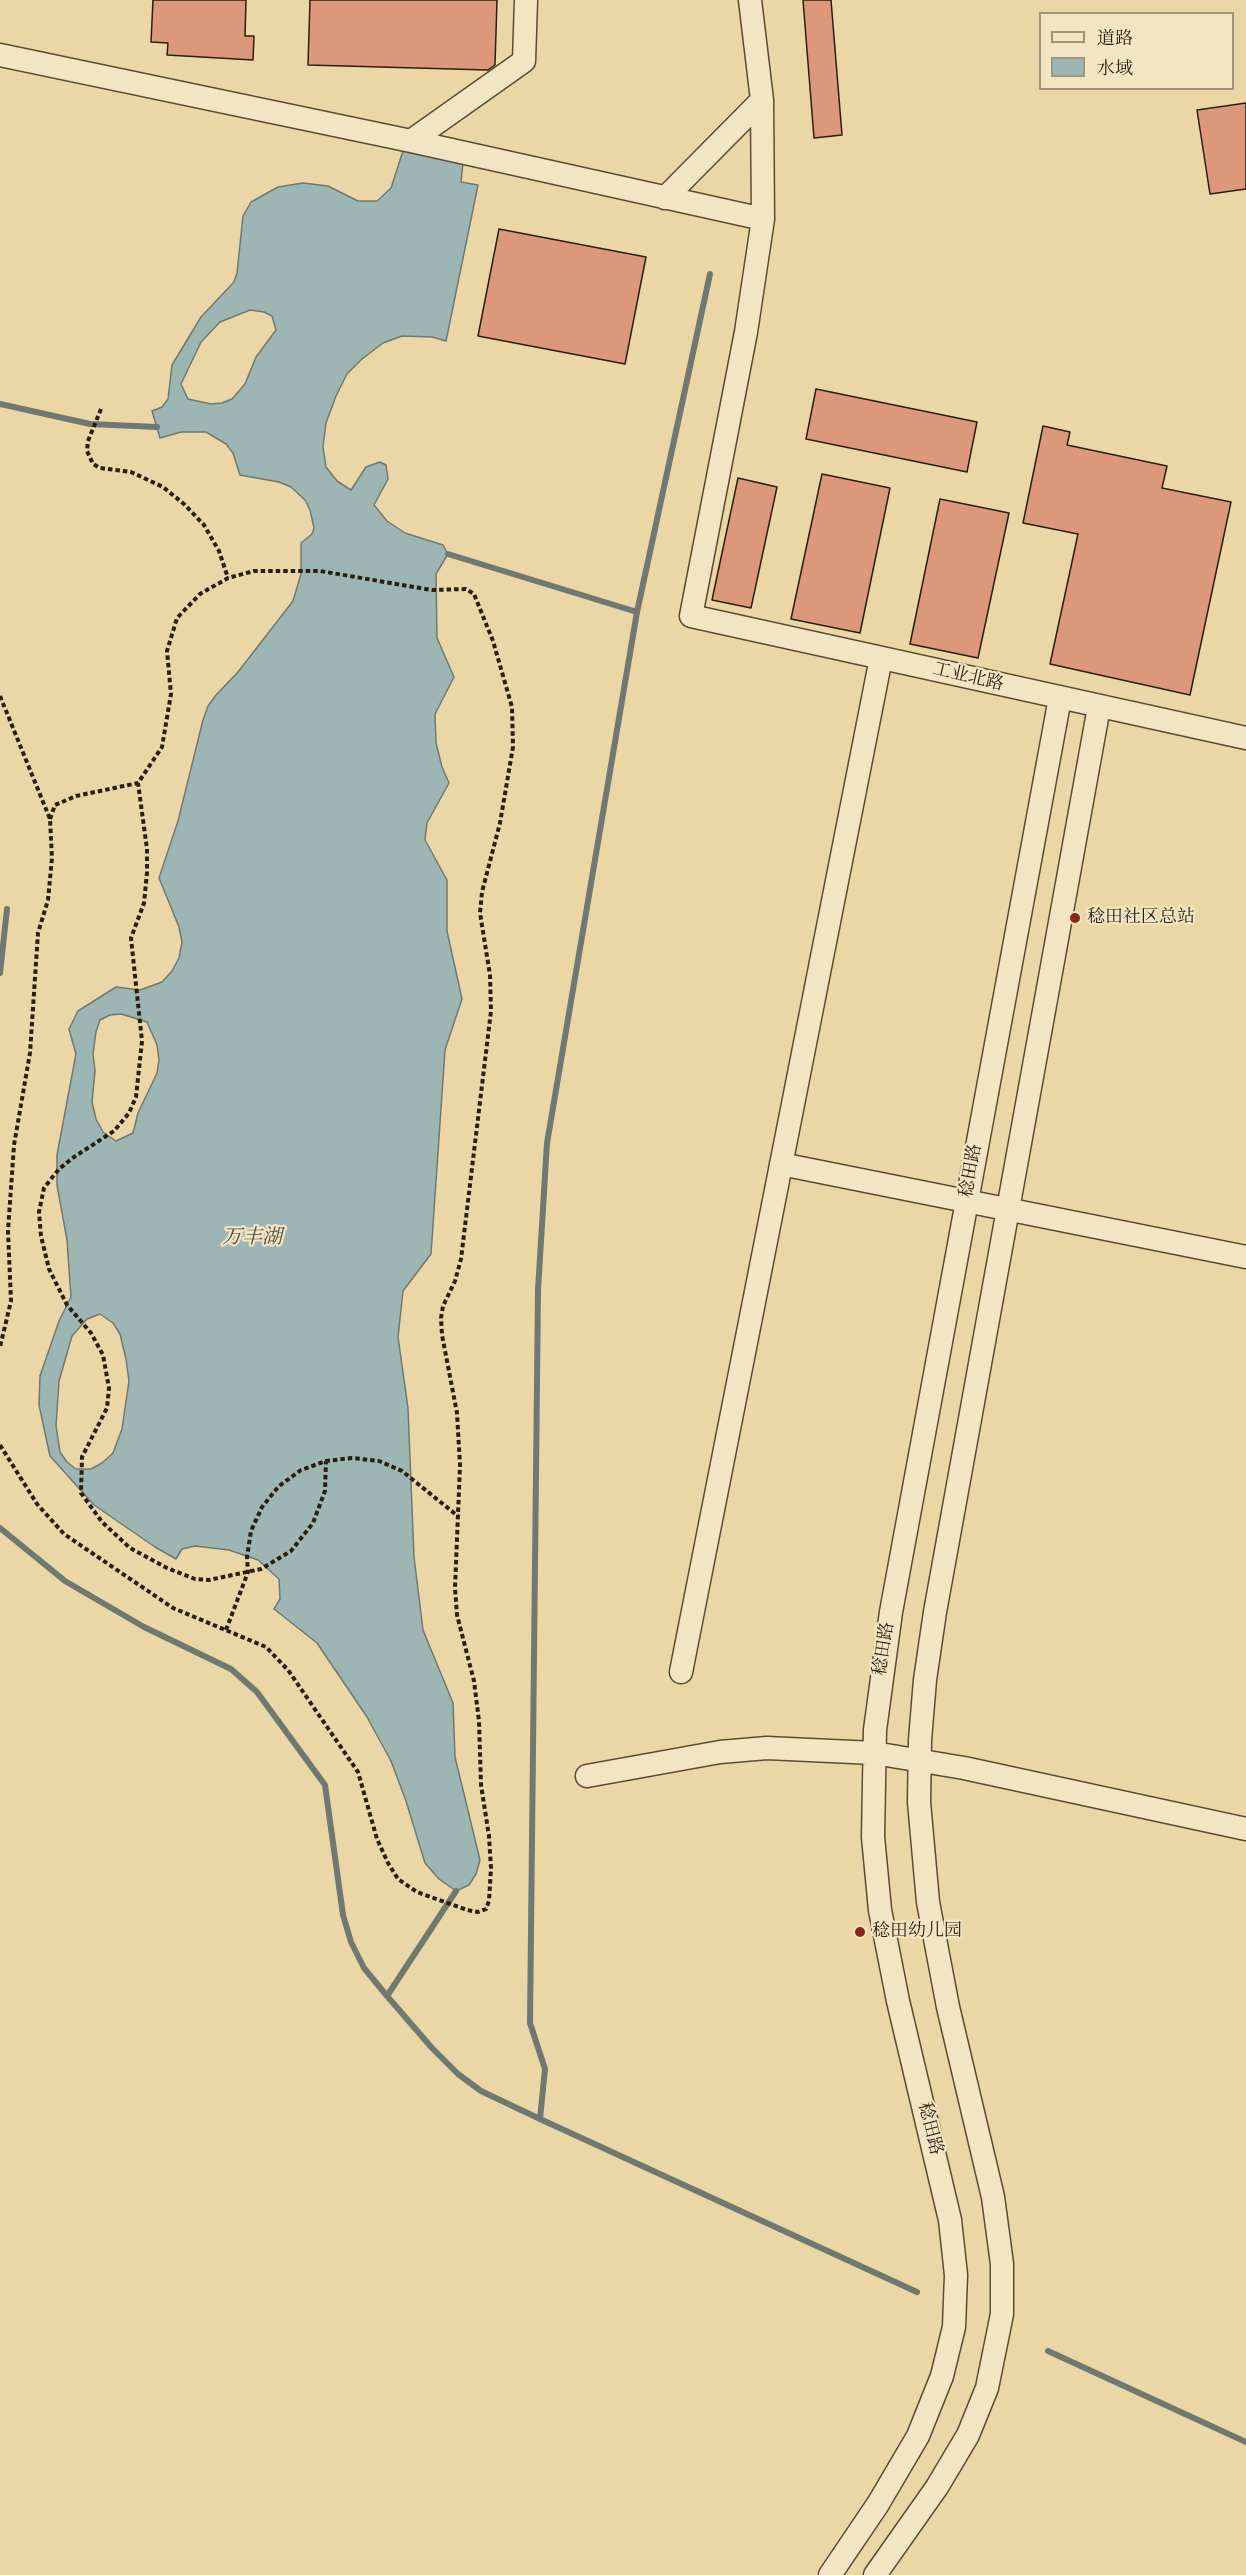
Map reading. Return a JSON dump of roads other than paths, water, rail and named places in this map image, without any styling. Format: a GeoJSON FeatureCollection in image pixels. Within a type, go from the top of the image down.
{"type":"FeatureCollection","features":[{"type":"Feature","properties":{"kind":"street"},"geometry":{"type":"LineString","coordinates":[[411,141],[524,61],[526,0]]}},
{"type":"Feature","properties":{"kind":"street"},"geometry":{"type":"LineString","coordinates":[[0,55],[411,141],[763,219],[762,100],[750,0]]}},
{"type":"Feature","properties":{"kind":"street"},"geometry":{"type":"LineString","coordinates":[[665,198],[762,100]]}},
{"type":"Feature","properties":{"kind":"street","name":"工业北路"},"geometry":{"type":"LineString","coordinates":[[763,219],[746,332],[691,616],[1060,699],[1246,738]]}},
{"type":"Feature","properties":{"kind":"street"},"geometry":{"type":"LineString","coordinates":[[681,1672],[881,658]]}},
{"type":"Feature","properties":{"kind":"street","name":"稔田路"},"geometry":{"type":"LineString","coordinates":[[830,2575],[899,2470],[932,2405],[950,2351],[956,2303],[953,2246],[946,2196],[898,2001],[880,1910],[873,1837],[874,1753],[880,1682],[889,1622],[1060,699]]}},
{"type":"Feature","properties":{"kind":"street"},"geometry":{"type":"LineString","coordinates":[[875,2575],[937,2487],[968,2435],[989,2380],[1002,2314],[1002,2264],[993,2197],[948,2007],[928,1902],[921,1835],[919,1760],[925,1680],[935,1611],[1099,707]]}},
{"type":"Feature","properties":{"kind":"street"},"geometry":{"type":"LineString","coordinates":[[781,1164],[1246,1257]]}},
{"type":"Feature","properties":{"kind":"street"},"geometry":{"type":"LineString","coordinates":[[587,1776],[720,1752],[755,1749],[874,1753],[919,1760],[1246,1829]]}},
{"type":"Feature","properties":{"kind":"water","name":"万丰湖"},"geometry":{"type":"Polygon","coordinates":[[[403,151],[463,163],[461,182],[478,185],[446,341],[432,337],[402,336],[383,343],[362,359],[347,374],[336,396],[326,423],[323,447],[326,467],[337,481],[351,490],[366,467],[380,462],[386,465],[388,479],[374,505],[387,521],[405,533],[443,545],[448,554],[436,574],[437,638],[454,677],[435,714],[436,743],[449,783],[427,823],[425,840],[447,880],[447,931],[462,999],[445,1050],[431,1254],[403,1291],[398,1337],[408,1408],[414,1557],[423,1630],[453,1703],[455,1757],[480,1860],[476,1874],[469,1885],[456,1891],[439,1879],[425,1863],[391,1761],[367,1717],[317,1643],[274,1609],[280,1599],[279,1579],[258,1560],[229,1550],[195,1546],[182,1549],[176,1559],[94,1505],[50,1456],[39,1405],[40,1376],[59,1321],[71,1297],[67,1240],[57,1185],[57,1155],[76,1054],[69,1029],[78,1011],[116,987],[140,990],[162,982],[172,971],[179,958],[182,942],[179,927],[159,878],[178,821],[203,720],[208,706],[216,695],[238,672],[293,601],[301,574],[301,543],[312,534],[314,528],[305,500],[291,487],[279,482],[240,475],[233,453],[226,444],[206,432],[181,432],[160,438],[152,411],[162,407],[168,399],[172,365],[201,317],[234,282],[243,216],[251,202],[278,187],[303,183],[328,186],[358,201],[377,201],[391,188],[403,151]],[[250,310],[220,322],[201,342],[181,384],[188,399],[211,404],[222,403],[232,399],[245,384],[256,357],[276,330],[272,316],[250,310]],[[121,1014],[110,1015],[100,1020],[96,1032],[92,1102],[96,1119],[103,1132],[116,1141],[133,1133],[138,1113],[157,1073],[159,1060],[157,1045],[147,1022],[121,1014]],[[100,1314],[87,1319],[72,1336],[59,1381],[56,1426],[60,1452],[76,1469],[91,1469],[113,1453],[122,1429],[129,1381],[120,1334],[113,1323],[100,1314]]]}},
{"type":"Feature","properties":{"kind":"waterway"},"geometry":{"type":"LineString","coordinates":[[540,2119],[545,2069],[530,2023],[538,1290],[547,1143],[637,612],[710,274]]}},
{"type":"Feature","properties":{"kind":"waterway"},"geometry":{"type":"LineString","coordinates":[[0,404],[90,424],[157,427]]}},
{"type":"Feature","properties":{"kind":"waterway"},"geometry":{"type":"LineString","coordinates":[[448,554],[637,612]]}},
{"type":"Feature","properties":{"kind":"waterway"},"geometry":{"type":"LineString","coordinates":[[0,973],[7,909]]}},
{"type":"Feature","properties":{"kind":"waterway"},"geometry":{"type":"LineString","coordinates":[[0,1528],[65,1581],[144,1627],[231,1669],[257,1692],[325,1785],[343,1915],[351,1942],[364,1968],[432,2048],[458,2074],[481,2091],[917,2292]]}},
{"type":"Feature","properties":{"kind":"waterway"},"geometry":{"type":"LineString","coordinates":[[387,1996],[456,1891]]}},
{"type":"Feature","properties":{"kind":"waterway"},"geometry":{"type":"LineString","coordinates":[[1048,2351],[1246,2442]]}},
{"type":"Feature","properties":{"kind":"place","name":"稔田社区总站"},"geometry":{"type":"Point","coordinates":[1075,918]}},
{"type":"Feature","properties":{"kind":"place","name":"稔田幼儿园"},"geometry":{"type":"Point","coordinates":[860,1932]}}]}
